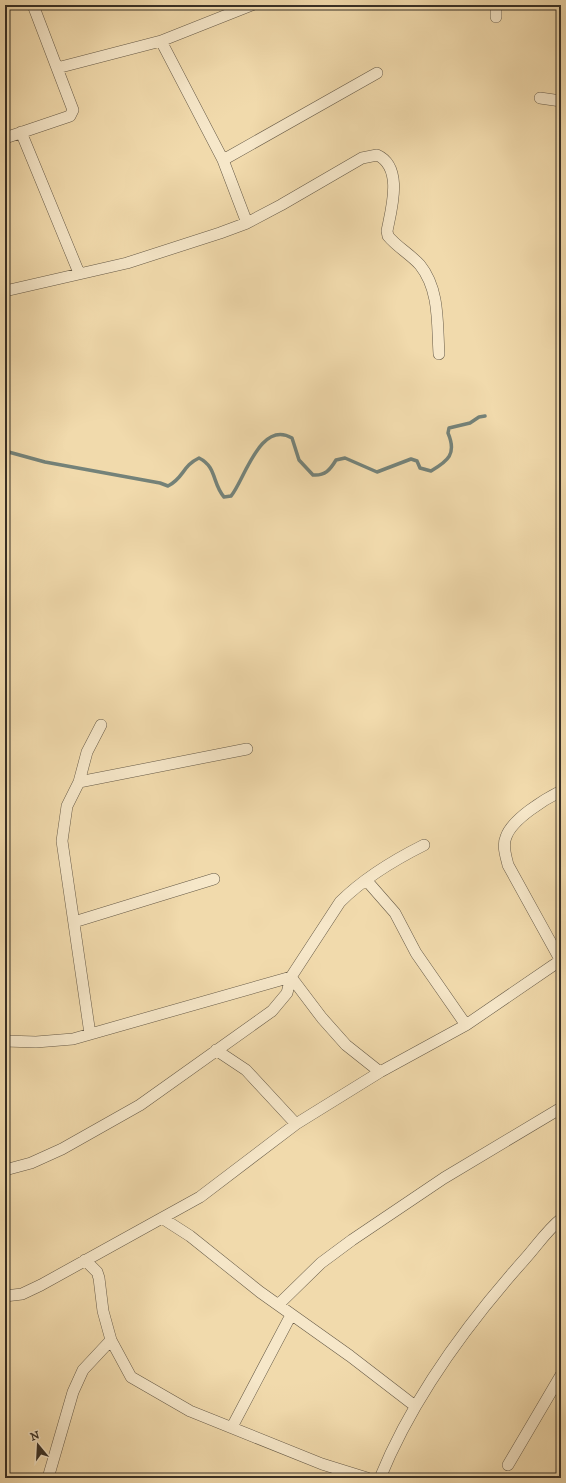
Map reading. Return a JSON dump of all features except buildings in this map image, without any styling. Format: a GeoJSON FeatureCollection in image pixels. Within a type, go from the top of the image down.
{"type":"FeatureCollection","features":[{"type":"Feature","properties":{"kind":"street"},"geometry":{"type":"LineString","coordinates":[[5,138],[70,116],[73,110],[33,5]]}},
{"type":"Feature","properties":{"kind":"street"},"geometry":{"type":"LineString","coordinates":[[57,68],[161,41],[234,8],[252,5]]}},
{"type":"Feature","properties":{"kind":"street"},"geometry":{"type":"LineString","coordinates":[[496,5],[496,17]]}},
{"type":"Feature","properties":{"kind":"street"},"geometry":{"type":"LineString","coordinates":[[161,41],[222,160],[246,223]]}},
{"type":"Feature","properties":{"kind":"street"},"geometry":{"type":"LineString","coordinates":[[222,160],[377,73]]}},
{"type":"Feature","properties":{"kind":"street"},"geometry":{"type":"LineString","coordinates":[[540,98],[561,101]]}},
{"type":"Feature","properties":{"kind":"street"},"geometry":{"type":"LineString","coordinates":[[21,132],[78,273]]}},
{"type":"Feature","properties":{"kind":"street"},"geometry":{"type":"LineString","coordinates":[[5,291],[78,273],[127,263],[246,223],[299,195],[362,158],[372,155],[382,157],[390,169],[393,182],[394,201],[387,231],[388,236],[419,265],[434,291],[439,354]]}},
{"type":"Feature","properties":{"kind":"street"},"geometry":{"type":"LineString","coordinates":[[90,1034],[62,841],[67,806],[79,782],[87,752],[100,725]]}},
{"type":"Feature","properties":{"kind":"street"},"geometry":{"type":"LineString","coordinates":[[79,782],[247,749]]}},
{"type":"Feature","properties":{"kind":"street"},"geometry":{"type":"LineString","coordinates":[[5,1296],[22,1294],[200,1197],[296,1124],[380,1072],[466,1025],[561,960],[508,864],[504,848],[506,836],[514,824],[545,799],[561,791]]}},
{"type":"Feature","properties":{"kind":"street"},"geometry":{"type":"LineString","coordinates":[[5,1170],[31,1163],[62,1149],[140,1105],[272,1011],[287,993],[291,977],[340,902],[350,891],[404,855],[424,845]]}},
{"type":"Feature","properties":{"kind":"street"},"geometry":{"type":"LineString","coordinates":[[74,922],[214,879]]}},
{"type":"Feature","properties":{"kind":"street"},"geometry":{"type":"LineString","coordinates":[[367,881],[394,913],[416,953],[466,1025]]}},
{"type":"Feature","properties":{"kind":"street"},"geometry":{"type":"LineString","coordinates":[[5,1041],[36,1042],[73,1038],[291,977]]}},
{"type":"Feature","properties":{"kind":"street"},"geometry":{"type":"LineString","coordinates":[[291,977],[322,1018],[346,1045],[380,1072]]}},
{"type":"Feature","properties":{"kind":"street"},"geometry":{"type":"LineString","coordinates":[[216,1050],[246,1070],[296,1124]]}},
{"type":"Feature","properties":{"kind":"street"},"geometry":{"type":"LineString","coordinates":[[279,1304],[321,1263],[352,1240],[444,1178],[561,1108]]}},
{"type":"Feature","properties":{"kind":"street"},"geometry":{"type":"LineString","coordinates":[[162,1218],[190,1236],[260,1292],[279,1304],[291,1315],[350,1356],[414,1406]]}},
{"type":"Feature","properties":{"kind":"street"},"geometry":{"type":"LineString","coordinates":[[380,1478],[414,1406],[456,1343],[508,1277],[561,1219]]}},
{"type":"Feature","properties":{"kind":"street"},"geometry":{"type":"LineString","coordinates":[[85,1260],[97,1272],[100,1278],[103,1311],[111,1340],[131,1377],[190,1411],[322,1464],[367,1478]]}},
{"type":"Feature","properties":{"kind":"street"},"geometry":{"type":"LineString","coordinates":[[232,1427],[291,1315]]}},
{"type":"Feature","properties":{"kind":"street"},"geometry":{"type":"LineString","coordinates":[[48,1478],[73,1392],[83,1370],[111,1340]]}},
{"type":"Feature","properties":{"kind":"street"},"geometry":{"type":"LineString","coordinates":[[508,1465],[561,1375]]}},
{"type":"Feature","properties":{"kind":"waterway"},"geometry":{"type":"LineString","coordinates":[[5,451],[45,462],[160,483],[168,486],[173,483],[193,461],[199,458],[209,466],[220,492],[224,497],[231,496],[254,454],[262,444],[271,437],[281,434],[292,438],[299,460],[313,475],[324,473],[332,467],[336,460],[345,458],[377,472],[411,459],[417,461],[420,468],[431,471],[442,464],[451,452],[452,446],[448,433],[449,428],[470,423],[479,417],[485,416]]}}]}
